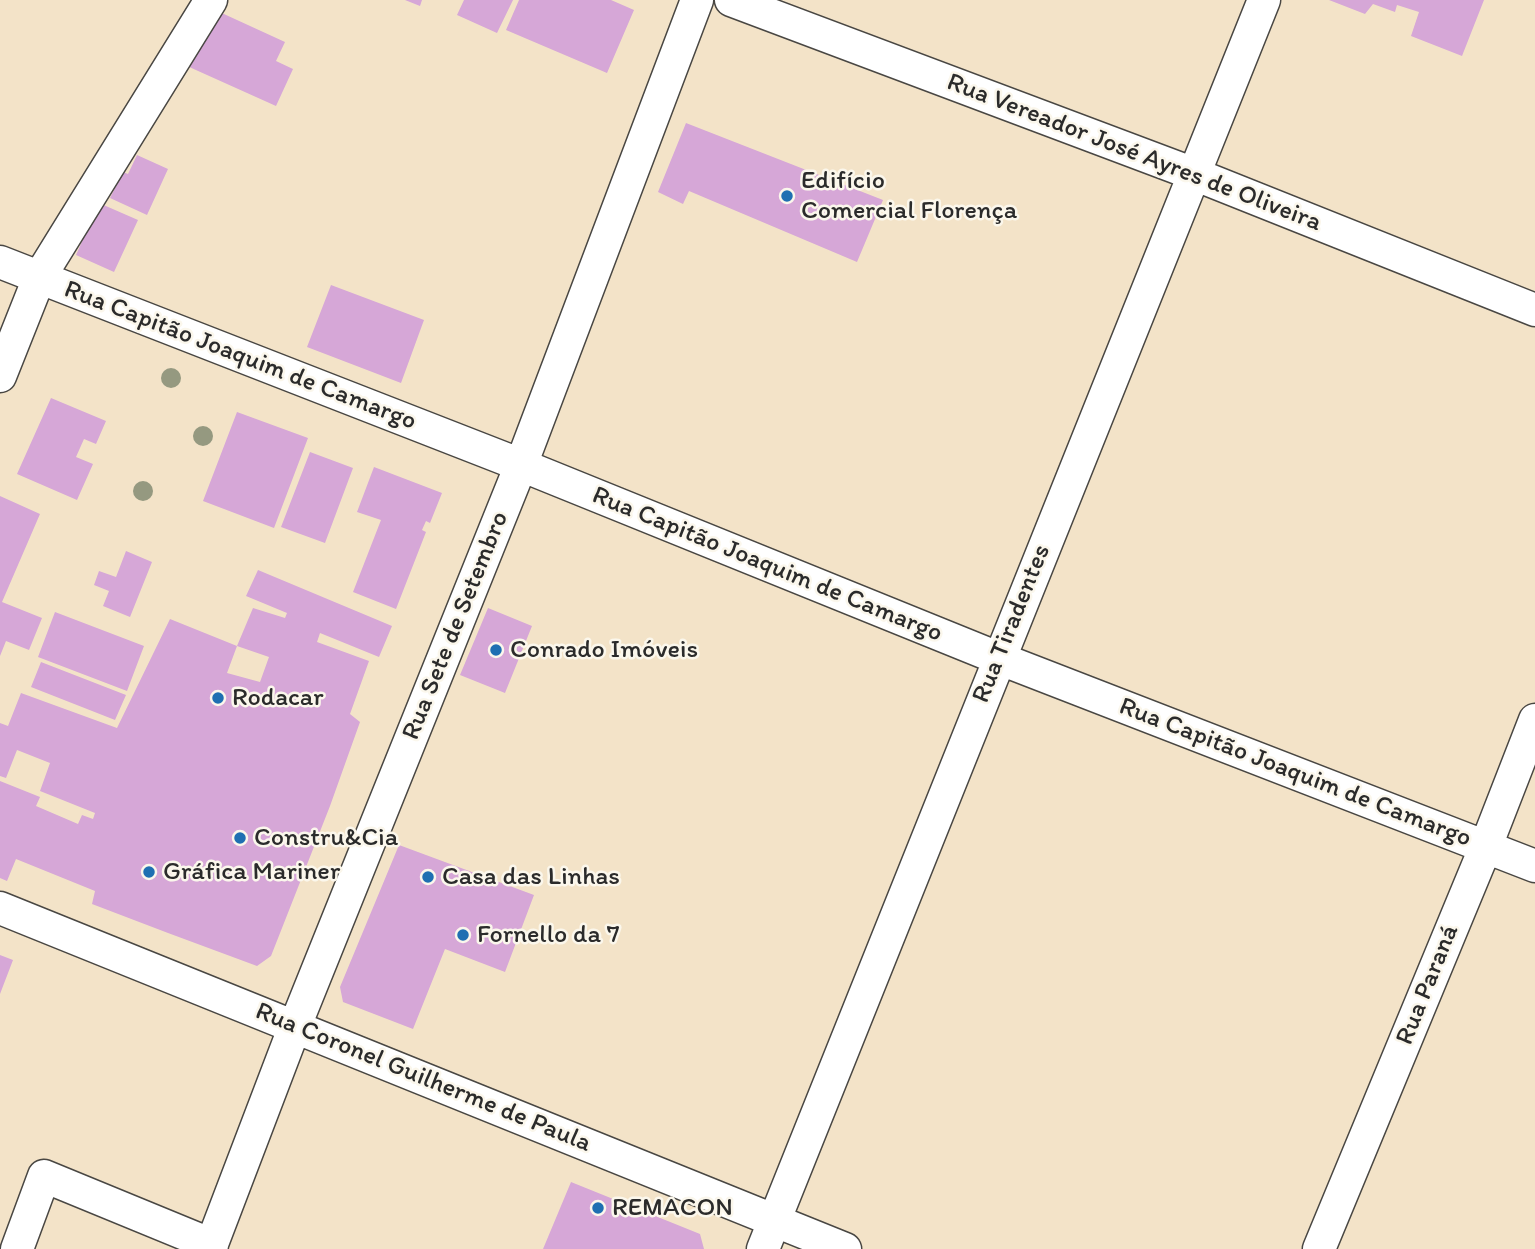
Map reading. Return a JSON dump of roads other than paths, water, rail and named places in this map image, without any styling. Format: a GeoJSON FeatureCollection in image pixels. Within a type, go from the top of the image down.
{"type":"FeatureCollection","features":[{"type":"Feature","properties":{"kind":"street"},"geometry":{"type":"LineString","coordinates":[[0,376],[39,278],[211,0]]}},
{"type":"Feature","properties":{"kind":"street","name":"Rua Sete de Setembro"},"geometry":{"type":"LineString","coordinates":[[211,1247],[295,1026],[521,465],[697,0]]}},
{"type":"Feature","properties":{"kind":"street","name":"Rua Vereador José Ayres de Oliveira"},"geometry":{"type":"LineString","coordinates":[[731,0],[1194,174],[1535,310]]}},
{"type":"Feature","properties":{"kind":"street","name":"Rua Tiradentes"},"geometry":{"type":"LineString","coordinates":[[768,1235],[1264,0]]}},
{"type":"Feature","properties":{"kind":"street","name":"Rua Capitão Joaquim de Camargo"},"geometry":{"type":"LineString","coordinates":[[0,262],[521,465],[998,658],[1535,866]]}},
{"type":"Feature","properties":{"kind":"street","name":"Rua Paraná"},"geometry":{"type":"LineString","coordinates":[[1319,1249],[1486,846],[1535,720]]}},
{"type":"Feature","properties":{"kind":"street","name":"Rua Coronel Guilherme de Paula"},"geometry":{"type":"LineString","coordinates":[[0,908],[295,1026],[768,1235],[845,1249]]}},
{"type":"Feature","properties":{"kind":"street"},"geometry":{"type":"LineString","coordinates":[[17,1249],[44,1176],[211,1247]]}},
{"type":"Feature","properties":{"kind":"place","name":"Edifício Comercial Florença"},"geometry":{"type":"Point","coordinates":[787,196]}},
{"type":"Feature","properties":{"kind":"place","name":"Conrado Imóveis"},"geometry":{"type":"Point","coordinates":[496,650]}},
{"type":"Feature","properties":{"kind":"place","name":"Rodacar"},"geometry":{"type":"Point","coordinates":[218,698]}},
{"type":"Feature","properties":{"kind":"place","name":"Constru&Cia"},"geometry":{"type":"Point","coordinates":[240,838]}},
{"type":"Feature","properties":{"kind":"place","name":"Gráfica Mariner"},"geometry":{"type":"Point","coordinates":[149,872]}},
{"type":"Feature","properties":{"kind":"place","name":"Casa das Linhas"},"geometry":{"type":"Point","coordinates":[428,877]}},
{"type":"Feature","properties":{"kind":"place","name":"Fornello da 7"},"geometry":{"type":"Point","coordinates":[463,935]}},
{"type":"Feature","properties":{"kind":"place","name":"REMACON"},"geometry":{"type":"Point","coordinates":[598,1208]}}]}
